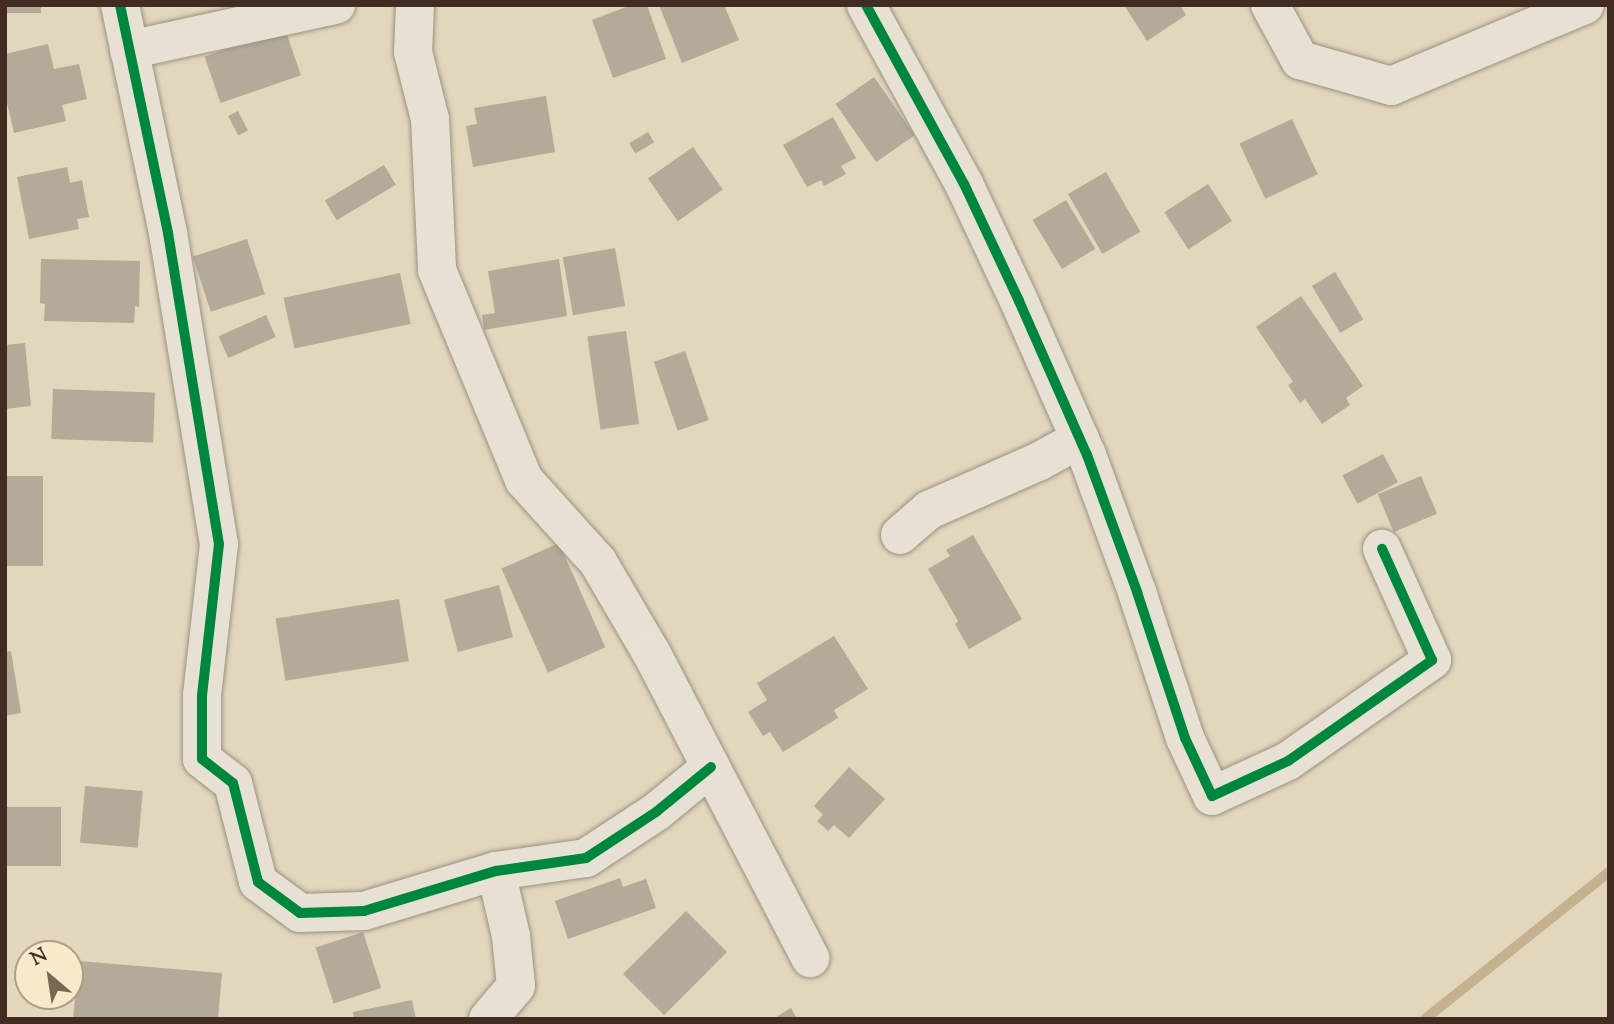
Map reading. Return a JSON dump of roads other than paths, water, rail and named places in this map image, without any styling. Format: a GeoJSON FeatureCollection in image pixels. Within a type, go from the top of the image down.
{"type":"FeatureCollection","features":[{"type":"Feature","properties":{"kind":"street"},"geometry":{"type":"LineString","coordinates":[[120,5],[168,233],[219,544],[202,695],[202,759],[233,783],[258,882],[300,913],[364,911],[496,871],[586,858],[656,813],[711,767]]}},
{"type":"Feature","properties":{"kind":"street"},"geometry":{"type":"LineString","coordinates":[[129,50],[264,18],[336,5]]}},
{"type":"Feature","properties":{"kind":"street"},"geometry":{"type":"LineString","coordinates":[[415,5],[412,52],[430,119],[437,270],[524,480],[598,562],[652,654],[810,958]]}},
{"type":"Feature","properties":{"kind":"street"},"geometry":{"type":"LineString","coordinates":[[866,5],[964,184],[1020,301],[1080,439],[1137,592],[1185,738],[1212,796],[1288,761],[1432,660],[1382,549]]}},
{"type":"Feature","properties":{"kind":"street"},"geometry":{"type":"LineString","coordinates":[[1270,5],[1300,60],[1391,86],[1585,5]]}},
{"type":"Feature","properties":{"kind":"street"},"geometry":{"type":"LineString","coordinates":[[900,535],[929,510],[1038,462],[1080,439]]}},
{"type":"Feature","properties":{"kind":"street"},"geometry":{"type":"LineString","coordinates":[[488,1019],[516,986],[511,936],[496,871]]}},
{"type":"Feature","properties":{"kind":"waterway"},"geometry":{"type":"LineString","coordinates":[[1425,1019],[1609,872]]}}]}
